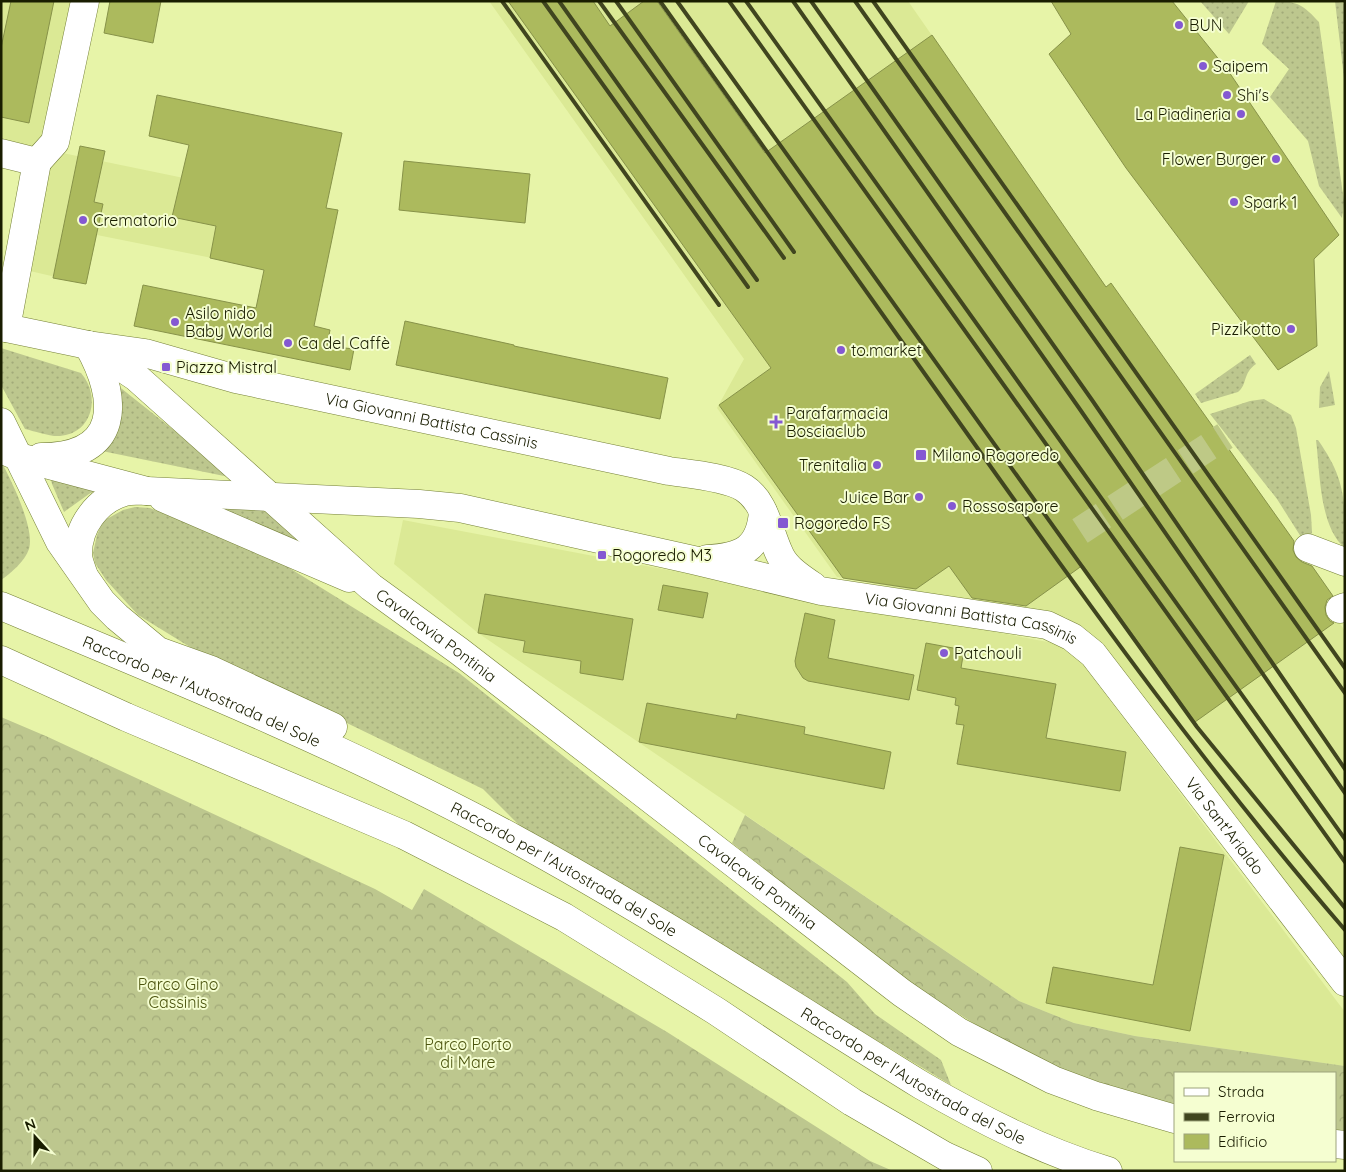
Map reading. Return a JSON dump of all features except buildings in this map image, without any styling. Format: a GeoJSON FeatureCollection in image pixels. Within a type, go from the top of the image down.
{"type":"FeatureCollection","features":[{"type":"Feature","properties":{"kind":"main road"},"geometry":{"type":"LineString","coordinates":[[4,327],[37,162],[55,142],[85,1]]}},
{"type":"Feature","properties":{"kind":"main road"},"geometry":{"type":"LineString","coordinates":[[1,153],[37,162]]}},
{"type":"Feature","properties":{"kind":"main road","name":"Via Giovanni Battista Cassinis"},"geometry":{"type":"LineString","coordinates":[[4,327],[88,345],[145,354],[236,379],[668,471],[733,482],[752,495],[763,512],[780,556],[794,573],[821,591]]}},
{"type":"Feature","properties":{"kind":"main road"},"geometry":{"type":"LineString","coordinates":[[10,453],[53,457],[84,450],[103,432],[107,420],[107,394],[99,363],[88,345]]}},
{"type":"Feature","properties":{"kind":"main road","name":"Via Giovanni Battista Cassinis"},"geometry":{"type":"LineString","coordinates":[[88,345],[136,377],[270,497]]}},
{"type":"Feature","properties":{"kind":"main road"},"geometry":{"type":"LineString","coordinates":[[1,422],[10,453],[56,535],[85,579],[102,602],[117,617],[158,651],[211,670],[453,786],[470,798],[496,827],[513,838]]}},
{"type":"Feature","properties":{"kind":"main road","name":"Via Giovanni Battista Cassinis"},"geometry":{"type":"LineString","coordinates":[[10,453],[147,491],[419,504],[460,508],[693,560],[821,591],[1046,625],[1083,644],[1106,670]]}},
{"type":"Feature","properties":{"kind":"main road"},"geometry":{"type":"LineString","coordinates":[[85,579],[78,556],[80,538],[85,523],[94,511],[108,500],[124,492],[147,491]]}},
{"type":"Feature","properties":{"kind":"main road","name":"Cavalcavia Pontinia"},"geometry":{"type":"LineString","coordinates":[[147,491],[371,587]]}},
{"type":"Feature","properties":{"kind":"main road","name":"Cavalcavia Pontinia"},"geometry":{"type":"LineString","coordinates":[[270,497],[371,587],[459,651],[902,993],[959,1032],[1053,1080],[1096,1096],[1174,1119]]}},
{"type":"Feature","properties":{"kind":"main road","name":"Via Giovanni Battista Cassinis"},"geometry":{"type":"LineString","coordinates":[[693,560],[732,556],[745,551],[759,534],[763,512]]}},
{"type":"Feature","properties":{"kind":"main road"},"geometry":{"type":"LineString","coordinates":[[1308,548],[1345,562]]}},
{"type":"Feature","properties":{"kind":"main road","name":"Raccordo per l'Autostrada del Sole"},"geometry":{"type":"LineString","coordinates":[[1,606],[291,728],[426,793],[513,838],[665,925],[905,1075],[963,1109],[1052,1151],[1108,1171]]}},
{"type":"Feature","properties":{"kind":"main road"},"geometry":{"type":"LineString","coordinates":[[1,660],[126,717],[404,835],[564,918],[716,1011],[852,1102],[945,1156],[978,1171]]}},
{"type":"Feature","properties":{"kind":"main road","name":"Via Sant'Arialdo"},"geometry":{"type":"LineString","coordinates":[[1106,670],[1345,982]]}},
{"type":"Feature","properties":{"kind":"shaded area"},"geometry":{"type":"Polygon","coordinates":[[[1,1],[85,1],[48,150],[242,190],[227,261],[97,235],[86,284],[17,268],[37,163],[1,153],[1,1]]]}},
{"type":"Feature","properties":{"kind":"shaded area"},"geometry":{"type":"Polygon","coordinates":[[[489,1],[908,1],[1345,631],[1345,962],[1098,641],[1089,633],[1065,617],[837,577],[717,408],[744,359],[489,1]]]}},
{"type":"Feature","properties":{"kind":"shaded area"},"geometry":{"type":"Polygon","coordinates":[[[403,520],[1069,646],[1345,1012],[1345,1066],[1135,1036],[1074,1023],[1019,1001],[478,633],[394,564],[403,520]]]}},
{"type":"Feature","properties":{"kind":"green space"},"geometry":{"type":"Polygon","coordinates":[[[1200,1],[1249,1],[1229,34],[1200,1]]]}},
{"type":"Feature","properties":{"kind":"green space"},"geometry":{"type":"Polygon","coordinates":[[[1276,1],[1295,3],[1309,12],[1319,22],[1344,202],[1342,218],[1319,186],[1308,141],[1270,97],[1289,69],[1262,44],[1276,1]]]}},
{"type":"Feature","properties":{"kind":"green space"},"geometry":{"type":"Polygon","coordinates":[[[1335,1],[1345,4],[1345,82],[1344,78],[1335,1]]]}},
{"type":"Feature","properties":{"kind":"green space"},"geometry":{"type":"Polygon","coordinates":[[[1,348],[81,373],[91,392],[92,402],[86,421],[80,428],[60,436],[47,435],[25,429],[1,385],[1,348]]]}},
{"type":"Feature","properties":{"kind":"green space"},"geometry":{"type":"Polygon","coordinates":[[[1250,355],[1256,364],[1249,371],[1243,386],[1238,392],[1201,403],[1195,394],[1250,355]]]}},
{"type":"Feature","properties":{"kind":"green space"},"geometry":{"type":"Polygon","coordinates":[[[1329,371],[1335,405],[1319,408],[1320,387],[1329,371]]]}},
{"type":"Feature","properties":{"kind":"green space"},"geometry":{"type":"Polygon","coordinates":[[[117,385],[234,478],[97,450],[117,385]]]}},
{"type":"Feature","properties":{"kind":"green space"},"geometry":{"type":"Polygon","coordinates":[[[1264,399],[1291,415],[1296,428],[1311,515],[1312,532],[1308,548],[1277,499],[1210,414],[1250,401],[1264,399]]]}},
{"type":"Feature","properties":{"kind":"green space"},"geometry":{"type":"Polygon","coordinates":[[[1316,440],[1318,440],[1327,454],[1339,479],[1344,503],[1345,548],[1336,539],[1325,513],[1316,440]]]}},
{"type":"Feature","properties":{"kind":"green space"},"geometry":{"type":"Polygon","coordinates":[[[1,461],[21,504],[29,529],[30,540],[29,549],[24,558],[1,580],[1,461]]]}},
{"type":"Feature","properties":{"kind":"green space"},"geometry":{"type":"Polygon","coordinates":[[[50,475],[98,489],[64,512],[50,475]]]}},
{"type":"Feature","properties":{"kind":"green space"},"geometry":{"type":"Polygon","coordinates":[[[207,503],[267,510],[316,553],[207,503]]]}},
{"type":"Feature","properties":{"kind":"green space"},"geometry":{"type":"Polygon","coordinates":[[[135,507],[150,508],[278,561],[459,673],[847,982],[875,1014],[941,1060],[951,1085],[521,827],[483,789],[190,647],[138,615],[106,580],[95,563],[93,553],[97,535],[103,521],[123,510],[135,507]]]}},
{"type":"Feature","properties":{"kind":"green space","name":"Parco Gino Cassinis"},"geometry":{"type":"Polygon","coordinates":[[[1,717],[375,889],[412,910],[424,889],[667,1032],[870,1161],[893,1171],[1,1171],[1,717]]]}},
{"type":"Feature","properties":{"kind":"green space"},"geometry":{"type":"Polygon","coordinates":[[[745,815],[1019,1001],[1074,1023],[1135,1036],[1345,1066],[1345,1130],[1336,1131],[1336,1072],[1174,1072],[1174,1107],[1080,1079],[978,1026],[902,978],[732,843],[745,815]]]}},
{"type":"Feature","properties":{"kind":"tunnel"},"geometry":{"type":"LineString","coordinates":[[1080,531],[1225,436]]}},
{"type":"Feature","properties":{"kind":"railway"},"geometry":{"type":"LineString","coordinates":[[502,1],[719,305]]}},
{"type":"Feature","properties":{"kind":"railway"},"geometry":{"type":"LineString","coordinates":[[543,1],[748,287]]}},
{"type":"Feature","properties":{"kind":"railway"},"geometry":{"type":"LineString","coordinates":[[559,1],[757,280]]}},
{"type":"Feature","properties":{"kind":"railway"},"geometry":{"type":"LineString","coordinates":[[599,1],[784,258]]}},
{"type":"Feature","properties":{"kind":"railway"},"geometry":{"type":"LineString","coordinates":[[616,1],[794,252]]}},
{"type":"Feature","properties":{"kind":"railway"},"geometry":{"type":"LineString","coordinates":[[660,1],[1109,631],[1248,813],[1345,930]]}},
{"type":"Feature","properties":{"kind":"railway"},"geometry":{"type":"LineString","coordinates":[[677,1],[1197,727],[1345,908]]}},
{"type":"Feature","properties":{"kind":"railway"},"geometry":{"type":"LineString","coordinates":[[729,1],[1345,862]]}},
{"type":"Feature","properties":{"kind":"railway"},"geometry":{"type":"LineString","coordinates":[[746,1],[1345,839]]}},
{"type":"Feature","properties":{"kind":"railway"},"geometry":{"type":"LineString","coordinates":[[793,1],[1079,408],[1345,793]]}},
{"type":"Feature","properties":{"kind":"railway"},"geometry":{"type":"LineString","coordinates":[[811,1],[1092,400],[1345,769]]}},
{"type":"Feature","properties":{"kind":"railway"},"geometry":{"type":"LineString","coordinates":[[855,1],[1345,693]]}},
{"type":"Feature","properties":{"kind":"railway"},"geometry":{"type":"LineString","coordinates":[[873,1],[1345,668]]}},
{"type":"Feature","properties":{"kind":"place","name":"BUN"},"geometry":{"type":"Point","coordinates":[1179,25]}},
{"type":"Feature","properties":{"kind":"place","name":"Saipem"},"geometry":{"type":"Point","coordinates":[1203,66]}},
{"type":"Feature","properties":{"kind":"place","name":"Shi's"},"geometry":{"type":"Point","coordinates":[1227,95]}},
{"type":"Feature","properties":{"kind":"place","name":"La Piadineria"},"geometry":{"type":"Point","coordinates":[1241,114]}},
{"type":"Feature","properties":{"kind":"place","name":"Flower Burger"},"geometry":{"type":"Point","coordinates":[1276,159]}},
{"type":"Feature","properties":{"kind":"place","name":"Spark 1"},"geometry":{"type":"Point","coordinates":[1234,202]}},
{"type":"Feature","properties":{"kind":"place","name":"Crematorio"},"geometry":{"type":"Point","coordinates":[83,220]}},
{"type":"Feature","properties":{"kind":"place","name":"Asilo nido Baby World"},"geometry":{"type":"Point","coordinates":[175,322]}},
{"type":"Feature","properties":{"kind":"place","name":"Pizzikotto"},"geometry":{"type":"Point","coordinates":[1291,329]}},
{"type":"Feature","properties":{"kind":"place","name":"Ca del Caffè"},"geometry":{"type":"Point","coordinates":[288,343]}},
{"type":"Feature","properties":{"kind":"place","name":"to.market"},"geometry":{"type":"Point","coordinates":[841,350]}},
{"type":"Feature","properties":{"kind":"place","name":"Piazza Mistral"},"geometry":{"type":"Point","coordinates":[166,367]}},
{"type":"Feature","properties":{"kind":"place","name":"Parafarmacia Bosciaclub"},"geometry":{"type":"Point","coordinates":[776,422]}},
{"type":"Feature","properties":{"kind":"place","name":"Milano Rogoredo"},"geometry":{"type":"Point","coordinates":[921,455]}},
{"type":"Feature","properties":{"kind":"place","name":"Trenitalia"},"geometry":{"type":"Point","coordinates":[877,465]}},
{"type":"Feature","properties":{"kind":"place","name":"Juice Bar"},"geometry":{"type":"Point","coordinates":[919,497]}},
{"type":"Feature","properties":{"kind":"place","name":"Rossosapore"},"geometry":{"type":"Point","coordinates":[952,506]}},
{"type":"Feature","properties":{"kind":"place","name":"Rogoredo FS"},"geometry":{"type":"Point","coordinates":[783,523]}},
{"type":"Feature","properties":{"kind":"place","name":"Rogoredo M3"},"geometry":{"type":"Point","coordinates":[602,555]}},
{"type":"Feature","properties":{"kind":"place","name":"Patchouli"},"geometry":{"type":"Point","coordinates":[944,653]}},
{"type":"Feature","properties":{"kind":"park label","name":"Parco Porto di Mare"},"geometry":{"type":"Point","coordinates":[468,1053]}}]}
